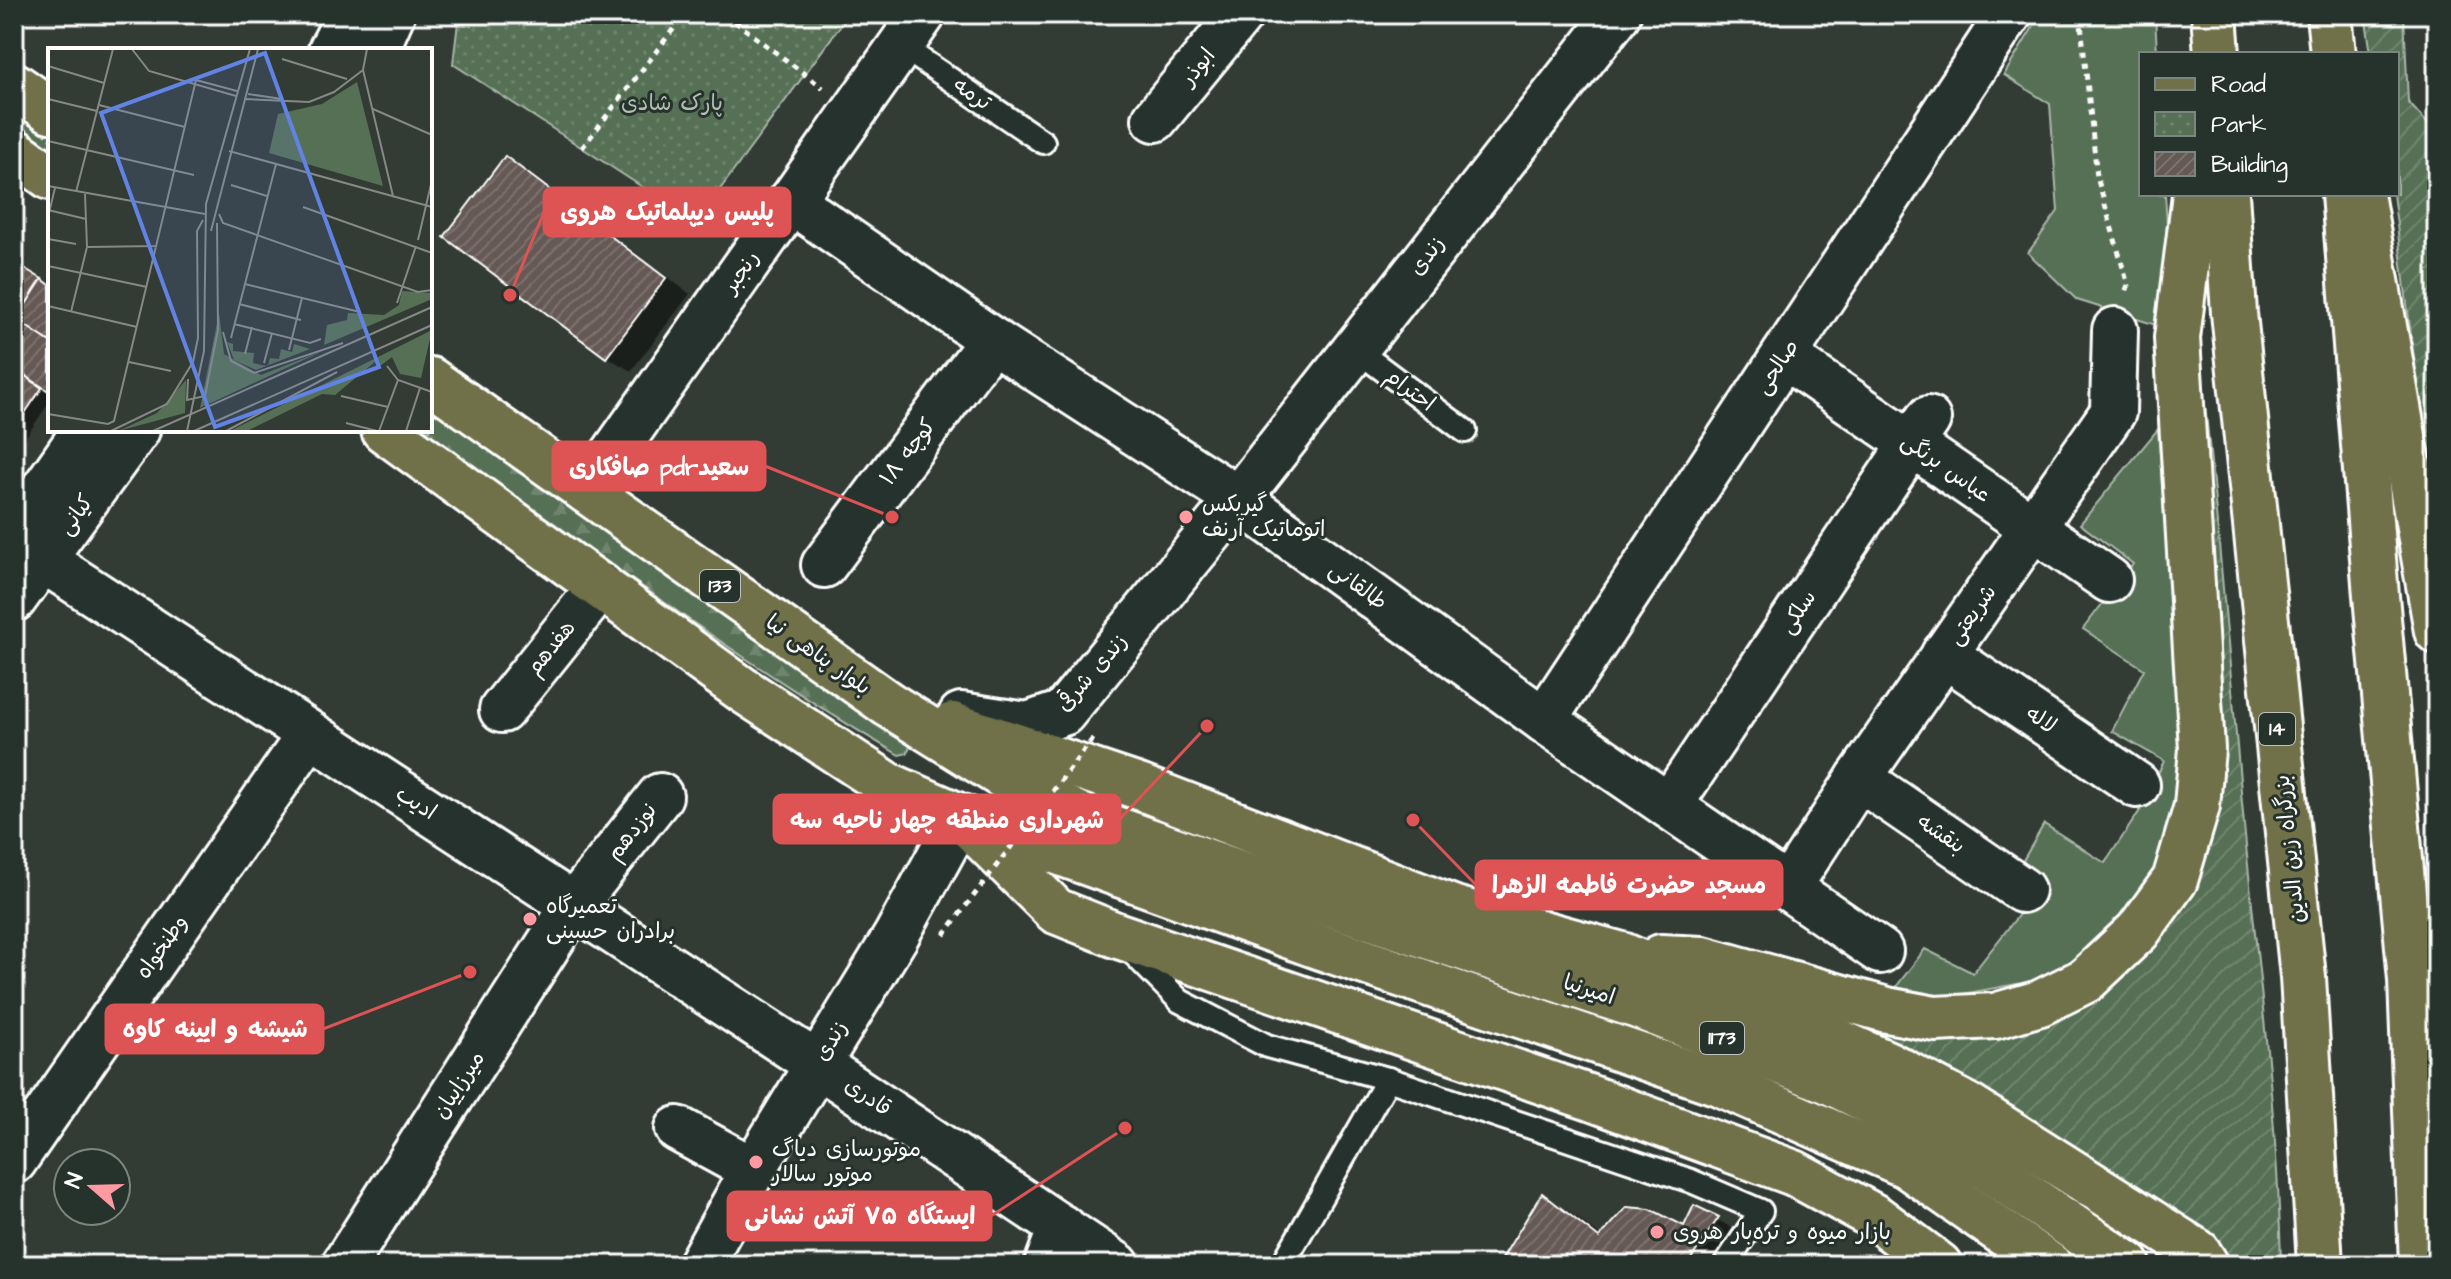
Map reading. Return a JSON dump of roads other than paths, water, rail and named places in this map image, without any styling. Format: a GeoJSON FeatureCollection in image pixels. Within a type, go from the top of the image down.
{"type":"FeatureCollection","features":[{"type":"Feature","properties":{"kind":"main road"},"geometry":{"type":"LineString","coordinates":[[2330,14],[2335,52]]}},
{"type":"Feature","properties":{"kind":"main road"},"geometry":{"type":"LineString","coordinates":[[14,85],[48,109]]}},
{"type":"Feature","properties":{"kind":"main road"},"geometry":{"type":"LineString","coordinates":[[14,151],[48,176]]}},
{"type":"Feature","properties":{"kind":"main road"},"geometry":{"type":"LineString","coordinates":[[1622,955],[1703,959],[1887,1010],[1935,1019],[1995,1016],[2052,997],[2086,980],[2138,931],[2175,880],[2197,806],[2202,749],[2177,338],[2195,196]]}},
{"type":"Feature","properties":{"kind":"main road","name":"بزرگراه زین الدین"},"geometry":{"type":"LineString","coordinates":[[2226,196],[2234,313],[2303,977],[2320,1265]]}},
{"type":"Feature","properties":{"kind":"main road"},"geometry":{"type":"LineString","coordinates":[[2344,196],[2411,980],[2422,1265]]}},
{"type":"Feature","properties":{"kind":"main road"},"geometry":{"type":"LineString","coordinates":[[2361,196],[2437,631]]}},
{"type":"Feature","properties":{"kind":"main road","name":"بلوار پناهی نیا"},"geometry":{"type":"LineString","coordinates":[[432,381],[888,704],[1016,784]]}},
{"type":"Feature","properties":{"kind":"main road"},"geometry":{"type":"LineString","coordinates":[[387,432],[743,690],[876,777],[961,817],[1056,911],[1116,935],[1588,1097],[1794,1173],[1875,1217],[1939,1265]]}},
{"type":"Feature","properties":{"kind":"main road"},"geometry":{"type":"LineString","coordinates":[[888,704],[1139,787],[1455,909],[1622,955],[1702,990],[1793,1021],[1886,1063],[1966,1105],[2198,1252],[2206,1265]]}},
{"type":"Feature","properties":{"kind":"main road","name":"امیرنیا"},"geometry":{"type":"LineString","coordinates":[[1016,784],[1274,908],[1747,1095],[1906,1165],[2049,1265]]}},
{"type":"Feature","properties":{"kind":"main road","name":"امیرنیا"},"geometry":{"type":"LineString","coordinates":[[961,817],[1274,908],[1635,1005],[1829,1081],[1907,1120],[1988,1169],[2128,1265]]}},
{"type":"Feature","properties":{"kind":"street"},"geometry":{"type":"LineString","coordinates":[[332,48],[350,14]]}},
{"type":"Feature","properties":{"kind":"street"},"geometry":{"type":"LineString","coordinates":[[377,48],[392,14]]}},
{"type":"Feature","properties":{"kind":"street","name":"ابوذر"},"geometry":{"type":"LineString","coordinates":[[1155,119],[1241,14]]}},
{"type":"Feature","properties":{"kind":"street","name":"زندی"},"geometry":{"type":"LineString","coordinates":[[1238,499],[1618,14]]}},
{"type":"Feature","properties":{"kind":"street","name":"صالحی"},"geometry":{"type":"LineString","coordinates":[[1544,720],[2009,14]]}},
{"type":"Feature","properties":{"kind":"street","name":"رنجبر"},"geometry":{"type":"LineString","coordinates":[[587,491],[912,30]]}},
{"type":"Feature","properties":{"kind":"street","name":"طالقانی"},"geometry":{"type":"LineString","coordinates":[[791,201],[992,340],[1238,499],[1544,720],[1880,951]]}},
{"type":"Feature","properties":{"kind":"street","name":"شریعتی"},"geometry":{"type":"LineString","coordinates":[[1788,888],[1859,778],[2113,412],[2115,330]]}},
{"type":"Feature","properties":{"kind":"street","name":"کوچه ۱۸"},"geometry":{"type":"LineString","coordinates":[[824,565],[992,340]]}},
{"type":"Feature","properties":{"kind":"street","name":"عباس برنگی"},"geometry":{"type":"LineString","coordinates":[[1784,356],[1919,431],[2032,527],[2109,580]]}},
{"type":"Feature","properties":{"kind":"street","name":"سلکی"},"geometry":{"type":"LineString","coordinates":[[1669,806],[1919,431]]}},
{"type":"Feature","properties":{"kind":"street","name":"کیانی"},"geometry":{"type":"LineString","coordinates":[[14,599],[24,544],[84,432]]}},
{"type":"Feature","properties":{"kind":"street","name":"کیانی"},"geometry":{"type":"LineString","coordinates":[[24,544],[135,432]]}},
{"type":"Feature","properties":{"kind":"street","name":"زندی شرقی"},"geometry":{"type":"LineString","coordinates":[[888,704],[1027,725],[1063,713],[1238,499]]}},
{"type":"Feature","properties":{"kind":"street","name":"ادیب"},"geometry":{"type":"LineString","coordinates":[[24,544],[817,1064]]}},
{"type":"Feature","properties":{"kind":"street","name":"هفدهم"},"geometry":{"type":"LineString","coordinates":[[502,710],[601,586]]}},
{"type":"Feature","properties":{"kind":"street","name":"لاله"},"geometry":{"type":"LineString","coordinates":[[1944,654],[2137,785]]}},
{"type":"Feature","properties":{"kind":"street","name":"وطنخواه"},"geometry":{"type":"LineString","coordinates":[[14,1161],[310,734]]}},
{"type":"Feature","properties":{"kind":"street","name":"بنقشه"},"geometry":{"type":"LineString","coordinates":[[1859,778],[2022,890]]}},
{"type":"Feature","properties":{"kind":"street","name":"نوزدهم"},"geometry":{"type":"LineString","coordinates":[[574,905],[660,796]]}},
{"type":"Feature","properties":{"kind":"street","name":"زندی"},"geometry":{"type":"LineString","coordinates":[[700,1265],[753,1170],[896,936],[961,817]]}},
{"type":"Feature","properties":{"kind":"street","name":"میرزاییان"},"geometry":{"type":"LineString","coordinates":[[344,1265],[574,905]]}},
{"type":"Feature","properties":{"kind":"street","name":"قادری"},"geometry":{"type":"LineString","coordinates":[[817,1064],[1054,1246],[1117,1265]]}},
{"type":"Feature","properties":{"kind":"street"},"geometry":{"type":"LineString","coordinates":[[678,1129],[753,1170]]}},
{"type":"Feature","properties":{"kind":"lane","name":"ترمه"},"geometry":{"type":"LineString","coordinates":[[912,30],[1043,142]]}},
{"type":"Feature","properties":{"kind":"lane","name":"احترام"},"geometry":{"type":"LineString","coordinates":[[1354,348],[1465,431]]}},
{"type":"Feature","properties":{"kind":"lane"},"geometry":{"type":"LineString","coordinates":[[1116,935],[1180,1001],[1267,1046],[1388,1079],[1691,1181],[1761,1211],[1725,1265]]}},
{"type":"Feature","properties":{"kind":"lane"},"geometry":{"type":"LineString","coordinates":[[1284,1262],[1388,1079]]}},
{"type":"Feature","properties":{"kind":"place","name":"پلیس دیپلماتیک هروی"},"geometry":{"type":"Point","coordinates":[510,295]}},
{"type":"Feature","properties":{"kind":"place","name":"صافکاری pdrسعید"},"geometry":{"type":"Point","coordinates":[892,517]}},
{"type":"Feature","properties":{"kind":"place","name":"گیربکس اتوماتیک آرنف"},"geometry":{"type":"Point","coordinates":[1186,517]}},
{"type":"Feature","properties":{"kind":"place","name":"شهرداری منطقه چهار ناحیه سه"},"geometry":{"type":"Point","coordinates":[1207,726]}},
{"type":"Feature","properties":{"kind":"place","name":"مسجد حضرت فاطمه الزهرا"},"geometry":{"type":"Point","coordinates":[1413,820]}},
{"type":"Feature","properties":{"kind":"place","name":"تعمیرگاه برادران حسینی"},"geometry":{"type":"Point","coordinates":[530,919]}},
{"type":"Feature","properties":{"kind":"place","name":"شیشه و ایینه کاوه"},"geometry":{"type":"Point","coordinates":[470,972]}},
{"type":"Feature","properties":{"kind":"place","name":"ایستگاه ۷۵ آتش نشانی"},"geometry":{"type":"Point","coordinates":[1125,1128]}},
{"type":"Feature","properties":{"kind":"place","name":"موتورسازی دیاگ موتور سالار"},"geometry":{"type":"Point","coordinates":[756,1162]}},
{"type":"Feature","properties":{"kind":"place","name":"بازار میوه و تره‌بار هروی"},"geometry":{"type":"Point","coordinates":[1657,1232]}},
{"type":"Feature","properties":{"kind":"park label","name":"پارک شادی"},"geometry":{"type":"Point","coordinates":[672,103]}}]}
